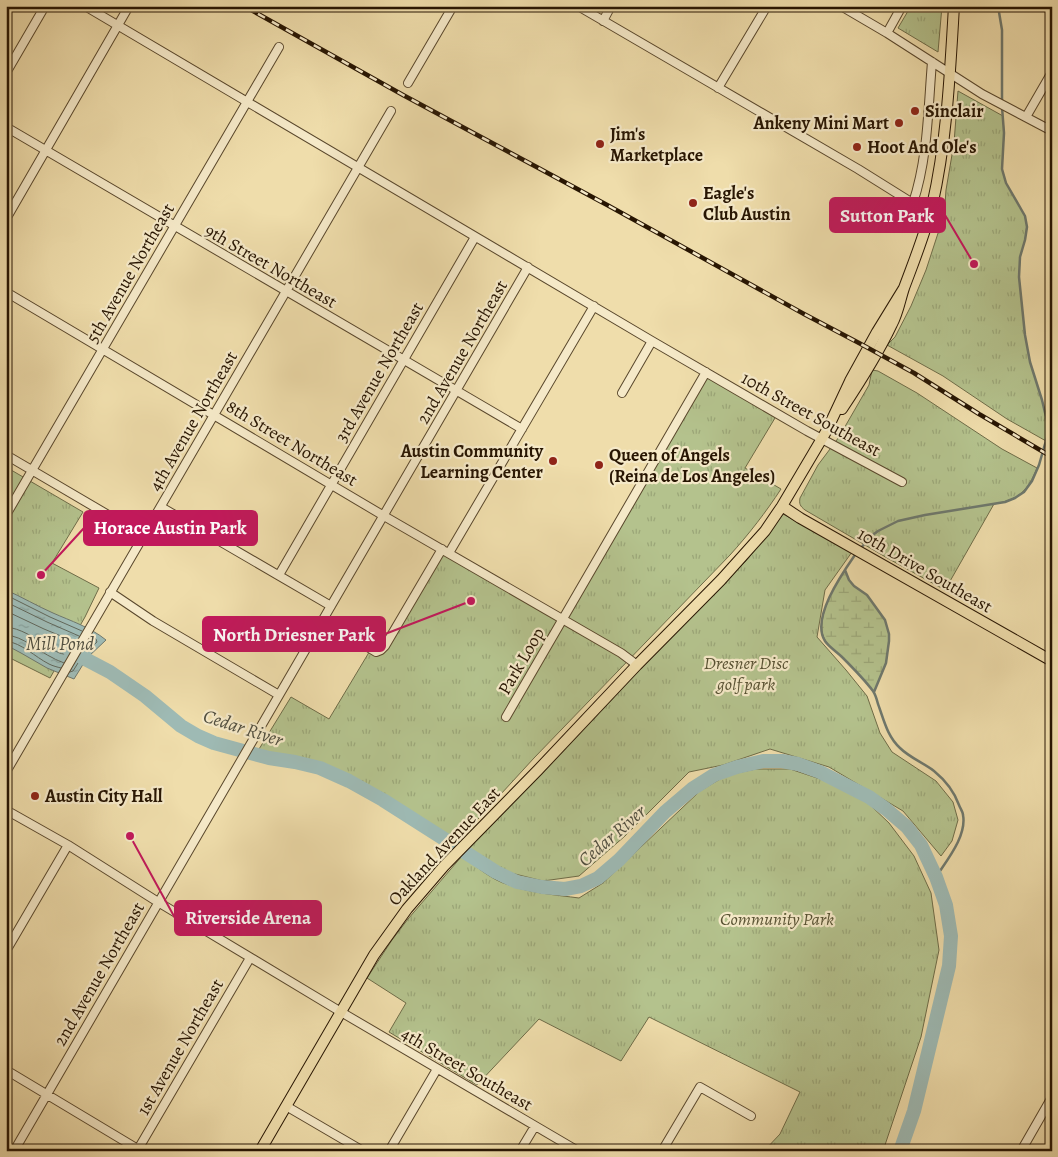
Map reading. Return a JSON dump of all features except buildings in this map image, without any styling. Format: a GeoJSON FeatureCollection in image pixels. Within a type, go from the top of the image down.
{"type":"FeatureCollection","features":[{"type":"Feature","properties":{"kind":"main road","name":"Oakland Avenue East"},"geometry":{"type":"LineString","coordinates":[[260,1151],[374,955],[421,891],[766,531],[832,421],[861,381],[893,323],[930,214],[942,150],[950,74],[954,6]]}},
{"type":"Feature","properties":{"kind":"main road","name":"10th Drive Southeast"},"geometry":{"type":"LineString","coordinates":[[782,506],[1052,661]]}},
{"type":"Feature","properties":{"kind":"street"},"geometry":{"type":"LineString","coordinates":[[6,73],[45,6]]}},
{"type":"Feature","properties":{"kind":"street","name":"10th Street Southeast"},"geometry":{"type":"LineString","coordinates":[[84,6],[652,341],[822,439],[902,482]]}},
{"type":"Feature","properties":{"kind":"street"},"geometry":{"type":"LineString","coordinates":[[6,218],[129,6]]}},
{"type":"Feature","properties":{"kind":"street"},"geometry":{"type":"LineString","coordinates":[[408,83],[453,6]]}},
{"type":"Feature","properties":{"kind":"street"},"geometry":{"type":"LineString","coordinates":[[578,6],[858,169],[930,214]]}},
{"type":"Feature","properties":{"kind":"street"},"geometry":{"type":"LineString","coordinates":[[603,20],[611,6]]}},
{"type":"Feature","properties":{"kind":"street"},"geometry":{"type":"LineString","coordinates":[[718,88],[767,6]]}},
{"type":"Feature","properties":{"kind":"street"},"geometry":{"type":"LineString","coordinates":[[841,6],[982,94],[1052,131]]}},
{"type":"Feature","properties":{"kind":"street"},"geometry":{"type":"LineString","coordinates":[[887,33],[902,6]]}},
{"type":"Feature","properties":{"kind":"street","name":"5th Avenue Northeast"},"geometry":{"type":"LineString","coordinates":[[6,514],[279,47]]}},
{"type":"Feature","properties":{"kind":"street"},"geometry":{"type":"LineString","coordinates":[[913,203],[924,155],[932,62]]}},
{"type":"Feature","properties":{"kind":"street"},"geometry":{"type":"LineString","coordinates":[[1026,117],[1052,72]]}},
{"type":"Feature","properties":{"kind":"street","name":"4th Avenue Northeast"},"geometry":{"type":"LineString","coordinates":[[6,772],[391,111]]}},
{"type":"Feature","properties":{"kind":"street","name":"9th Street Northeast"},"geometry":{"type":"LineString","coordinates":[[6,127],[522,429]]}},
{"type":"Feature","properties":{"kind":"street","name":"3rd Avenue Northeast"},"geometry":{"type":"LineString","coordinates":[[279,575],[475,237]]}},
{"type":"Feature","properties":{"kind":"street","name":"2nd Avenue Northeast"},"geometry":{"type":"LineString","coordinates":[[14,1151],[528,267]]}},
{"type":"Feature","properties":{"kind":"street","name":"8th Street Northeast"},"geometry":{"type":"LineString","coordinates":[[6,292],[384,516],[621,653],[637,666]]}},
{"type":"Feature","properties":{"kind":"street"},"geometry":{"type":"LineString","coordinates":[[323,620],[376,652],[385,646],[522,429],[594,306]]}},
{"type":"Feature","properties":{"kind":"street"},"geometry":{"type":"LineString","coordinates":[[622,393],[652,341]]}},
{"type":"Feature","properties":{"kind":"street"},"geometry":{"type":"LineString","coordinates":[[562,619],[706,372]]}},
{"type":"Feature","properties":{"kind":"street"},"geometry":{"type":"LineString","coordinates":[[6,455],[144,536]]}},
{"type":"Feature","properties":{"kind":"street"},"geometry":{"type":"LineString","coordinates":[[161,507],[331,606]]}},
{"type":"Feature","properties":{"kind":"street"},"geometry":{"type":"LineString","coordinates":[[110,592],[153,620],[280,695]]}},
{"type":"Feature","properties":{"kind":"street","name":"Park Loop"},"geometry":{"type":"LineString","coordinates":[[506,717],[562,619]]}},
{"type":"Feature","properties":{"kind":"street","name":"4th Street Southeast"},"geometry":{"type":"LineString","coordinates":[[6,810],[68,845],[250,958],[578,1151]]}},
{"type":"Feature","properties":{"kind":"street"},"geometry":{"type":"LineString","coordinates":[[6,950],[68,845]]}},
{"type":"Feature","properties":{"kind":"street","name":"1st Avenue Northeast"},"geometry":{"type":"LineString","coordinates":[[138,1150],[250,958]]}},
{"type":"Feature","properties":{"kind":"street"},"geometry":{"type":"LineString","coordinates":[[389,1151],[437,1069]]}},
{"type":"Feature","properties":{"kind":"street"},"geometry":{"type":"LineString","coordinates":[[6,1070],[138,1150]]}},
{"type":"Feature","properties":{"kind":"street"},"geometry":{"type":"LineString","coordinates":[[662,1151],[700,1087],[750,1116]]}},
{"type":"Feature","properties":{"kind":"street"},"geometry":{"type":"LineString","coordinates":[[1021,1151],[1052,1097]]}},
{"type":"Feature","properties":{"kind":"street"},"geometry":{"type":"LineString","coordinates":[[286,1106],[363,1151]]}},
{"type":"Feature","properties":{"kind":"street"},"geometry":{"type":"LineString","coordinates":[[520,1151],[535,1126]]}},
{"type":"Feature","properties":{"kind":"green space"},"geometry":{"type":"Polygon","coordinates":[[[911,6],[942,6],[938,52],[898,28],[911,6]]]}},
{"type":"Feature","properties":{"kind":"green space"},"geometry":{"type":"Polygon","coordinates":[[[958,91],[1003,116],[1002,169],[1006,183],[1025,216],[1027,227],[1020,257],[1019,277],[1030,362],[1047,420],[1046,441],[1007,419],[943,376],[887,345],[895,337],[911,306],[926,270],[942,221],[954,143],[958,91]]]}},
{"type":"Feature","properties":{"kind":"green space"},"geometry":{"type":"Polygon","coordinates":[[[872,370],[878,371],[917,393],[1002,449],[1037,468],[1030,483],[1021,493],[1010,500],[994,504],[945,590],[805,510],[800,505],[800,498],[818,465],[839,437],[869,385],[872,370]]]}},
{"type":"Feature","properties":{"kind":"green space"},"geometry":{"type":"Polygon","coordinates":[[[706,372],[778,413],[745,468],[781,489],[757,523],[730,555],[534,758],[479,818],[451,844],[388,802],[337,775],[320,768],[256,754],[291,697],[329,719],[371,649],[381,650],[442,549],[562,619],[706,372]]]}},
{"type":"Feature","properties":{"kind":"green space"},"geometry":{"type":"Polygon","coordinates":[[[6,467],[83,512],[52,563],[99,588],[85,617],[50,678],[6,656],[6,467]]]}},
{"type":"Feature","properties":{"kind":"green space","name":"Dresner Disc golf park"},"geometry":{"type":"Polygon","coordinates":[[[783,514],[852,552],[825,590],[817,637],[867,696],[880,733],[892,752],[936,781],[953,802],[958,820],[952,841],[941,856],[903,811],[829,767],[770,749],[723,765],[689,772],[625,836],[579,876],[543,881],[507,872],[467,849],[641,667],[746,561],[783,514]]]}},
{"type":"Feature","properties":{"kind":"green space"},"geometry":{"type":"Polygon","coordinates":[[[845,570],[849,580],[867,595],[885,620],[889,634],[886,663],[874,692],[828,644],[822,630],[822,621],[827,602],[845,570]]]}},
{"type":"Feature","properties":{"kind":"green space","name":"Community Park"},"geometry":{"type":"Polygon","coordinates":[[[756,769],[790,769],[829,782],[868,803],[889,823],[914,856],[931,893],[939,950],[921,1037],[883,1151],[764,1151],[780,1134],[800,1092],[649,1017],[621,1061],[539,1019],[477,1085],[389,1032],[406,1003],[367,978],[408,919],[462,856],[502,883],[535,892],[579,898],[603,883],[700,791],[727,775],[756,769]]]}},
{"type":"Feature","properties":{"kind":"water","name":"Mill Pond"},"geometry":{"type":"Polygon","coordinates":[[[6,590],[87,628],[106,640],[87,658],[74,679],[47,668],[6,645],[6,590]]]}},
{"type":"Feature","properties":{"kind":"waterway"},"geometry":{"type":"LineString","coordinates":[[998,6],[1002,30],[1002,102]]}},
{"type":"Feature","properties":{"kind":"waterway"},"geometry":{"type":"LineString","coordinates":[[861,548],[878,531],[898,521],[1005,502],[1015,498],[1024,492],[1032,481],[1039,465],[1047,437],[1047,421],[1030,362],[1019,277],[1020,257],[1027,227],[1025,216],[1006,183],[1002,169],[1004,133],[1002,107]]}},
{"type":"Feature","properties":{"kind":"waterway"},"geometry":{"type":"LineString","coordinates":[[857,552],[837,582],[825,608],[822,631],[825,641],[854,669],[873,691],[886,727],[900,748],[938,774],[955,795],[963,814],[962,831],[955,848],[936,877]]}},
{"type":"Feature","properties":{"kind":"waterway"},"geometry":{"type":"LineString","coordinates":[[845,570],[849,580],[867,595],[885,620],[889,634],[886,663],[874,692]]}},
{"type":"Feature","properties":{"kind":"waterway","name":"Cedar River"},"geometry":{"type":"LineString","coordinates":[[70,651],[110,672],[145,696],[181,726],[198,736],[214,743],[269,758],[320,768],[349,781],[383,800],[496,872],[517,882],[542,887],[565,889],[581,886],[598,878],[619,860],[665,812],[692,789],[714,775],[737,767],[763,761],[782,761],[798,764],[820,772],[869,797],[907,827],[921,845],[936,877],[946,905],[951,936],[949,966],[914,1111],[900,1151]]}},
{"type":"Feature","properties":{"kind":"railway"},"geometry":{"type":"LineString","coordinates":[[244,6],[403,95],[914,373],[1052,457]]}},
{"type":"Feature","properties":{"kind":"place","name":"Sinclair"},"geometry":{"type":"Point","coordinates":[915,111]}},
{"type":"Feature","properties":{"kind":"place","name":"Ankeny Mini Mart"},"geometry":{"type":"Point","coordinates":[899,123]}},
{"type":"Feature","properties":{"kind":"place","name":"Jim's Marketplace"},"geometry":{"type":"Point","coordinates":[600,144]}},
{"type":"Feature","properties":{"kind":"place","name":"Hoot And Ole's"},"geometry":{"type":"Point","coordinates":[857,147]}},
{"type":"Feature","properties":{"kind":"place","name":"Eagle's Club Austin"},"geometry":{"type":"Point","coordinates":[693,203]}},
{"type":"Feature","properties":{"kind":"place","name":"Sutton Park"},"geometry":{"type":"Point","coordinates":[974,264]}},
{"type":"Feature","properties":{"kind":"place","name":"Austin Community Learning Center"},"geometry":{"type":"Point","coordinates":[553,461]}},
{"type":"Feature","properties":{"kind":"place","name":"Queen of Angels (Reina de Los Angeles)"},"geometry":{"type":"Point","coordinates":[599,465]}},
{"type":"Feature","properties":{"kind":"place","name":"Horace Austin Park"},"geometry":{"type":"Point","coordinates":[41,575]}},
{"type":"Feature","properties":{"kind":"place","name":"North Driesner Park"},"geometry":{"type":"Point","coordinates":[471,601]}},
{"type":"Feature","properties":{"kind":"place","name":"Austin City Hall"},"geometry":{"type":"Point","coordinates":[35,796]}},
{"type":"Feature","properties":{"kind":"place","name":"Riverside Arena"},"geometry":{"type":"Point","coordinates":[130,836]}}]}
